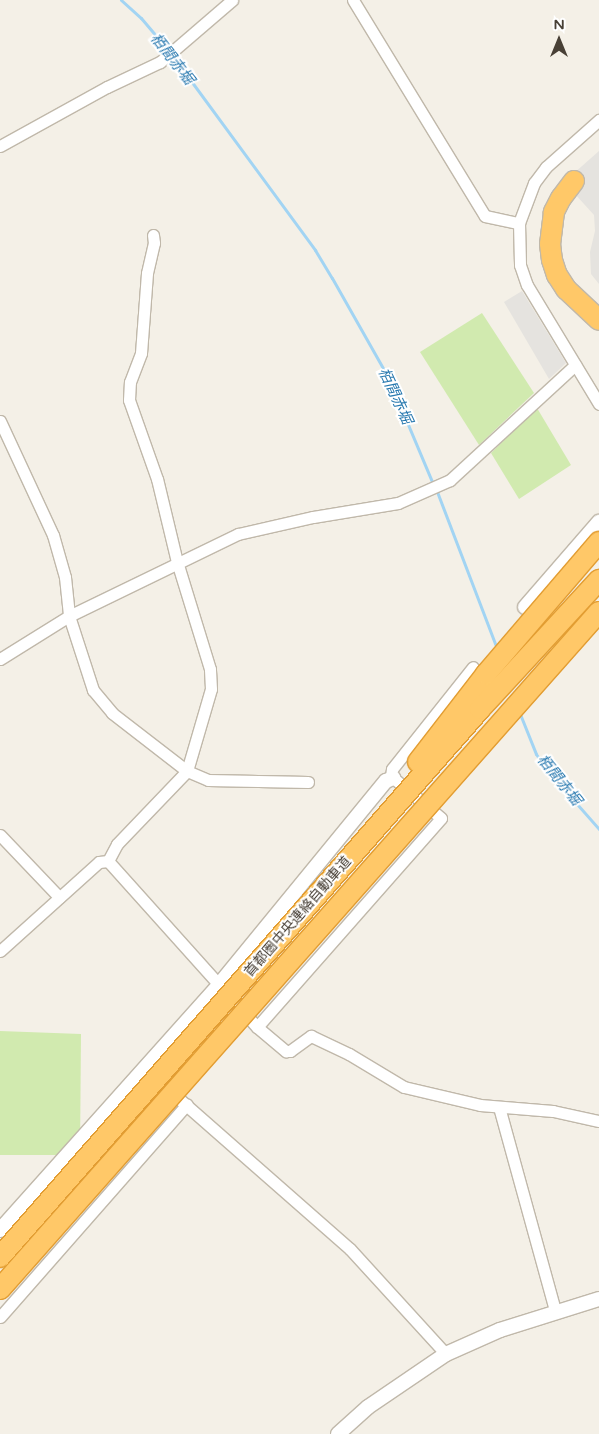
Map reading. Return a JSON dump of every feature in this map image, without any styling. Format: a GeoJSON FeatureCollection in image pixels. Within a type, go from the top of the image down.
{"type":"FeatureCollection","features":[{"type":"Feature","properties":{"kind":"highway"},"geometry":{"type":"LineString","coordinates":[[574,181],[561,198],[554,212],[550,244],[552,260],[557,275],[566,289],[599,320]]}},
{"type":"Feature","properties":{"kind":"highway"},"geometry":{"type":"LineString","coordinates":[[339,870],[437,736],[486,674],[599,542]]}},
{"type":"Feature","properties":{"kind":"highway","name":"首都圏中央連絡自動車道"},"geometry":{"type":"LineString","coordinates":[[0,1257],[174,1061],[474,716],[599,580]]}},
{"type":"Feature","properties":{"kind":"highway","name":"首都圏中央連絡自動車道"},"geometry":{"type":"LineString","coordinates":[[0,1289],[599,612]]}},
{"type":"Feature","properties":{"kind":"highway"},"geometry":{"type":"LineString","coordinates":[[534,685],[599,621]]}},
{"type":"Feature","properties":{"kind":"street"},"geometry":{"type":"LineString","coordinates":[[0,146],[107,86],[160,62],[232,0]]}},
{"type":"Feature","properties":{"kind":"street"},"geometry":{"type":"LineString","coordinates":[[353,0],[485,216],[519,223]]}},
{"type":"Feature","properties":{"kind":"street"},"geometry":{"type":"LineString","coordinates":[[599,120],[546,167],[534,183],[519,223],[520,265],[527,285],[599,404]]}},
{"type":"Feature","properties":{"kind":"street"},"geometry":{"type":"LineString","coordinates":[[108,861],[117,844],[187,771],[210,695],[211,676],[177,562],[158,479],[128,391],[141,353],[147,273],[154,243],[153,234]]}},
{"type":"Feature","properties":{"kind":"street"},"geometry":{"type":"LineString","coordinates":[[0,659],[68,616],[238,534],[305,519],[398,503],[450,480],[575,365]]}},
{"type":"Feature","properties":{"kind":"street"},"geometry":{"type":"LineString","coordinates":[[0,421],[53,535],[63,571],[68,616],[93,690],[112,713],[187,771],[208,780],[308,782]]}},
{"type":"Feature","properties":{"kind":"street"},"geometry":{"type":"LineString","coordinates":[[525,607],[599,522]]}},
{"type":"Feature","properties":{"kind":"street"},"geometry":{"type":"LineString","coordinates":[[256,1026],[440,818],[393,778],[392,769],[473,668]]}},
{"type":"Feature","properties":{"kind":"street"},"geometry":{"type":"LineString","coordinates":[[0,1230],[218,986],[386,781],[393,778]]}},
{"type":"Feature","properties":{"kind":"street"},"geometry":{"type":"LineString","coordinates":[[0,835],[59,897]]}},
{"type":"Feature","properties":{"kind":"street"},"geometry":{"type":"LineString","coordinates":[[0,951],[100,862],[108,861]]}},
{"type":"Feature","properties":{"kind":"street"},"geometry":{"type":"LineString","coordinates":[[108,861],[218,986],[256,1026],[286,1051],[290,1051],[311,1036],[349,1054],[404,1086],[480,1106],[553,1112],[599,1121]]}},
{"type":"Feature","properties":{"kind":"street"},"geometry":{"type":"LineString","coordinates":[[144,1069],[187,1104],[350,1249],[446,1354]]}},
{"type":"Feature","properties":{"kind":"street"},"geometry":{"type":"LineString","coordinates":[[0,1317],[187,1104]]}},
{"type":"Feature","properties":{"kind":"street"},"geometry":{"type":"LineString","coordinates":[[500,1107],[555,1311]]}},
{"type":"Feature","properties":{"kind":"street"},"geometry":{"type":"LineString","coordinates":[[338,1434],[368,1407],[446,1354],[500,1330],[555,1311],[599,1299]]}},
{"type":"Feature","properties":{"kind":"green space"},"geometry":{"type":"Polygon","coordinates":[[[482,313],[534,393],[479,445],[420,352],[482,313]]]}},
{"type":"Feature","properties":{"kind":"green space"},"geometry":{"type":"Polygon","coordinates":[[[537,408],[571,465],[519,499],[491,453],[537,408]]]}},
{"type":"Feature","properties":{"kind":"green space"},"geometry":{"type":"Polygon","coordinates":[[[0,1031],[81,1034],[80,1155],[0,1155],[0,1031]]]}},
{"type":"Feature","properties":{"kind":"shaded area"},"geometry":{"type":"Polygon","coordinates":[[[599,151],[599,284],[591,274],[590,252],[595,231],[594,215],[564,182],[599,151]]]}},
{"type":"Feature","properties":{"kind":"shaded area"},"geometry":{"type":"Polygon","coordinates":[[[522,291],[566,363],[549,379],[504,302],[522,291]]]}},
{"type":"Feature","properties":{"kind":"waterway","name":"栢間赤堀"},"geometry":{"type":"LineString","coordinates":[[121,0],[141,18],[168,50]]}},
{"type":"Feature","properties":{"kind":"waterway","name":"栢間赤堀"},"geometry":{"type":"LineString","coordinates":[[172,55],[315,250],[388,377],[433,484]]}},
{"type":"Feature","properties":{"kind":"waterway","name":"栢間赤堀"},"geometry":{"type":"LineString","coordinates":[[436,489],[497,649]]}},
{"type":"Feature","properties":{"kind":"waterway","name":"栢間赤堀"},"geometry":{"type":"LineString","coordinates":[[520,714],[536,754],[547,770],[599,829]]}}]}
